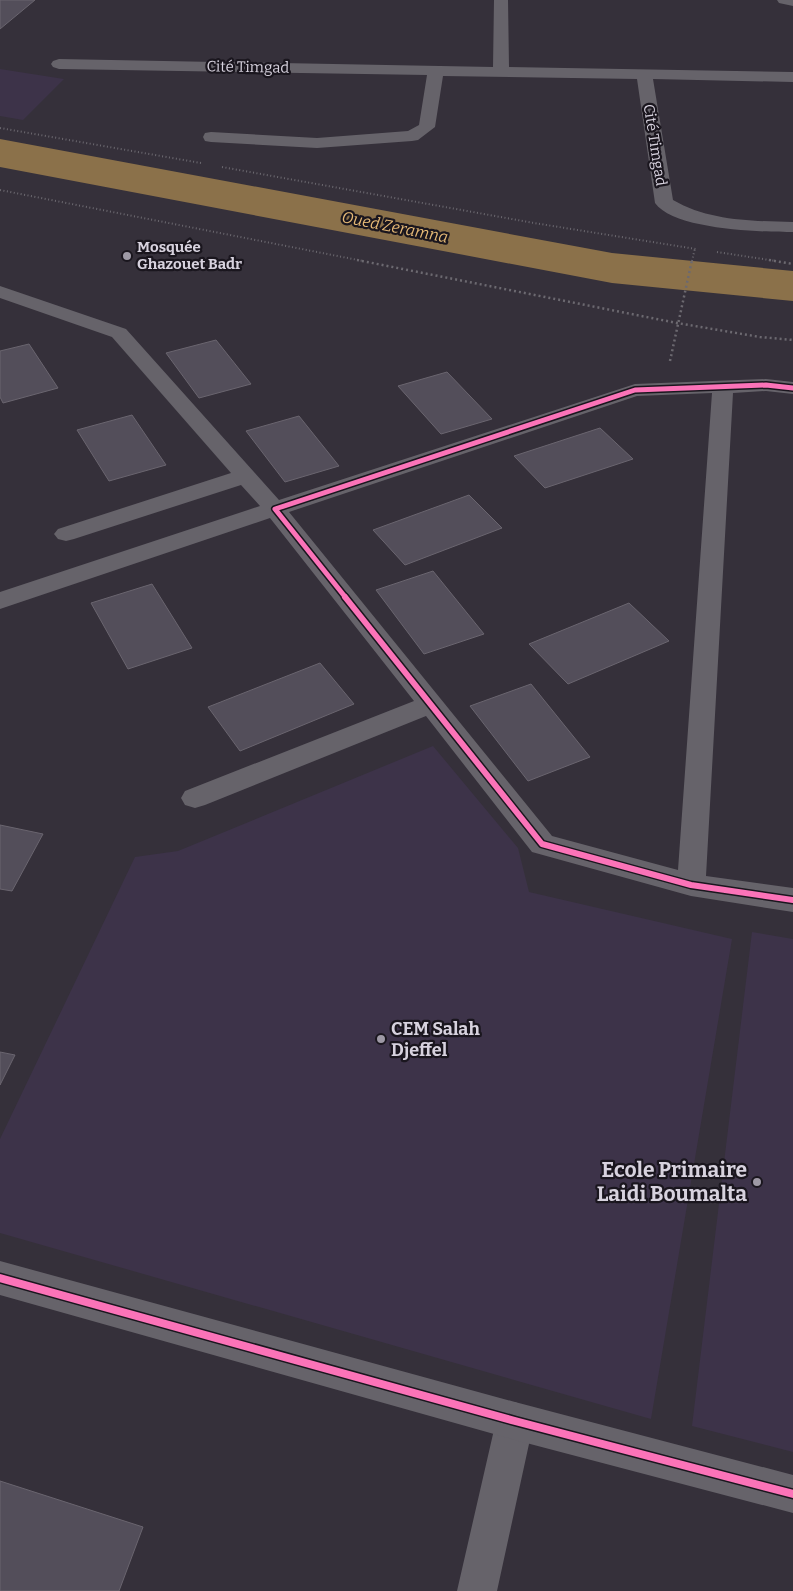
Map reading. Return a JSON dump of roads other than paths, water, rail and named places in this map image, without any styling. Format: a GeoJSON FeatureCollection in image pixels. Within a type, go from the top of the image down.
{"type":"FeatureCollection","features":[{"type":"Feature","properties":{"kind":"street"},"geometry":{"type":"LineString","coordinates":[[501,0],[501,72]]}},
{"type":"Feature","properties":{"kind":"street"},"geometry":{"type":"LineString","coordinates":[[784,0],[793,2]]}},
{"type":"Feature","properties":{"kind":"street","name":"Cité Timgad"},"geometry":{"type":"LineString","coordinates":[[59,64],[793,77]]}},
{"type":"Feature","properties":{"kind":"street"},"geometry":{"type":"LineString","coordinates":[[211,137],[317,143],[412,136],[427,127],[436,71]]}},
{"type":"Feature","properties":{"kind":"street","name":"Cité Timgad"},"geometry":{"type":"LineString","coordinates":[[644,75],[664,203],[683,214],[741,226],[793,227]]}},
{"type":"Feature","properties":{"kind":"street"},"geometry":{"type":"LineString","coordinates":[[0,292],[119,332],[275,509],[542,844],[690,885],[793,900]]}},
{"type":"Feature","properties":{"kind":"street"},"geometry":{"type":"LineString","coordinates":[[0,601],[635,390],[766,385],[793,388]]}},
{"type":"Feature","properties":{"kind":"street"},"geometry":{"type":"LineString","coordinates":[[690,885],[723,387]]}},
{"type":"Feature","properties":{"kind":"street"},"geometry":{"type":"LineString","coordinates":[[66,534],[246,476]]}},
{"type":"Feature","properties":{"kind":"street"},"geometry":{"type":"LineString","coordinates":[[195,798],[431,704]]}},
{"type":"Feature","properties":{"kind":"street"},"geometry":{"type":"LineString","coordinates":[[0,1278],[515,1421],[793,1494]]}},
{"type":"Feature","properties":{"kind":"street"},"geometry":{"type":"LineString","coordinates":[[477,1591],[515,1421]]}},
{"type":"Feature","properties":{"kind":"waterway","name":"Oued Zeramna"},"geometry":{"type":"LineString","coordinates":[[0,153],[612,268],[793,286]]}},
{"type":"Feature","properties":{"kind":"place","name":"Mosquée Ghazouet Badr"},"geometry":{"type":"Point","coordinates":[127,256]}},
{"type":"Feature","properties":{"kind":"place","name":"CEM Salah Djeffel"},"geometry":{"type":"Point","coordinates":[381,1039]}},
{"type":"Feature","properties":{"kind":"place","name":"Ecole Primaire Laidi Boumalta"},"geometry":{"type":"Point","coordinates":[757,1182]}}]}
